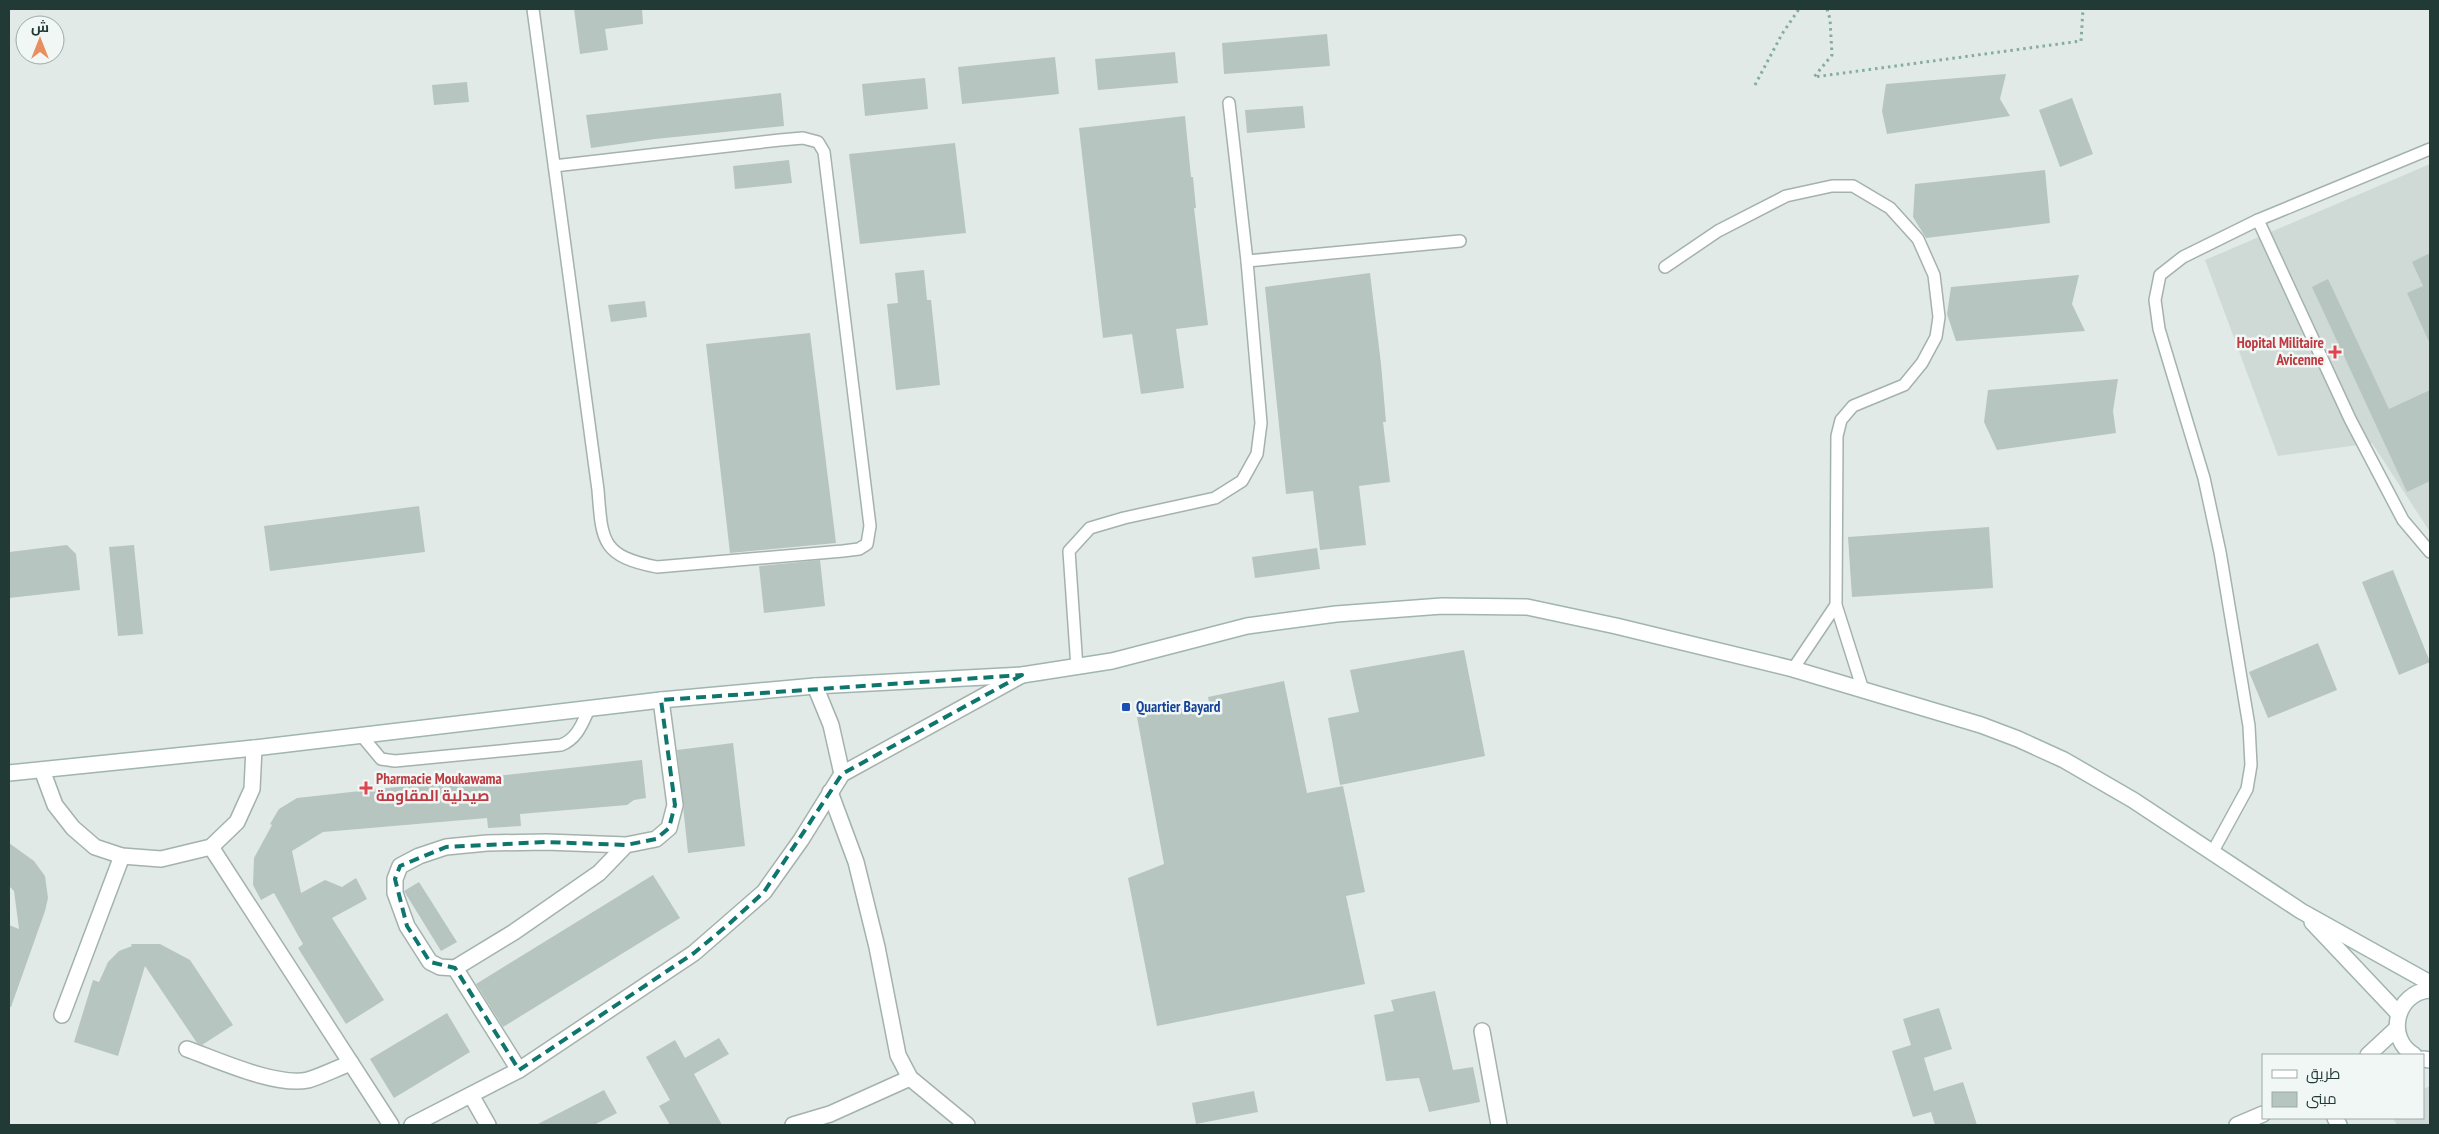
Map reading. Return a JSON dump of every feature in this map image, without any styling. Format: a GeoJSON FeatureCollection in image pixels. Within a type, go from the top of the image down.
{"type":"FeatureCollection","features":[{"type":"Feature","properties":{"kind":"street"},"geometry":{"type":"LineString","coordinates":[[9,773],[254,748],[661,700],[815,686],[1022,675],[1077,668],[1247,626],[1336,614],[1442,606],[1526,607],[1616,626],[1793,669],[1981,725],[2064,760],[2133,800],[2301,910],[2430,983]]}},
{"type":"Feature","properties":{"kind":"street"},"geometry":{"type":"LineString","coordinates":[[412,1125],[519,1070],[694,953],[764,892],[801,840],[842,774],[1022,675]]}},
{"type":"Feature","properties":{"kind":"street"},"geometry":{"type":"LineString","coordinates":[[815,686],[831,725],[842,774]]}},
{"type":"Feature","properties":{"kind":"street"},"geometry":{"type":"LineString","coordinates":[[626,845],[599,873],[514,932],[455,968],[440,967],[430,962],[407,926],[395,892],[395,879],[400,866],[419,856],[446,847],[546,842],[626,845],[656,839],[668,828],[674,805],[661,700]]}},
{"type":"Feature","properties":{"kind":"street"},"geometry":{"type":"LineString","coordinates":[[42,770],[55,805],[73,828],[95,847],[122,856],[161,859],[211,847],[237,822],[252,789],[254,748]]}},
{"type":"Feature","properties":{"kind":"street"},"geometry":{"type":"LineString","coordinates":[[830,792],[856,862],[877,947],[898,1055],[910,1078],[967,1125]]}},
{"type":"Feature","properties":{"kind":"street"},"geometry":{"type":"LineString","coordinates":[[211,847],[391,1125]]}},
{"type":"Feature","properties":{"kind":"street"},"geometry":{"type":"LineString","coordinates":[[62,1015],[122,856]]}},
{"type":"Feature","properties":{"kind":"street"},"geometry":{"type":"LineString","coordinates":[[2301,910],[2398,1013]]}},
{"type":"Feature","properties":{"kind":"street"},"geometry":{"type":"LineString","coordinates":[[455,968],[519,1070]]}},
{"type":"Feature","properties":{"kind":"street"},"geometry":{"type":"LineString","coordinates":[[2416,1054],[2402,1043],[2396,1029],[2398,1013],[2404,1003],[2413,995],[2430,990]]}},
{"type":"Feature","properties":{"kind":"street"},"geometry":{"type":"LineString","coordinates":[[2369,1054],[2396,1029]]}},
{"type":"Feature","properties":{"kind":"street"},"geometry":{"type":"LineString","coordinates":[[1482,1031],[1499,1125]]}},
{"type":"Feature","properties":{"kind":"street"},"geometry":{"type":"LineString","coordinates":[[187,1049],[272,1079],[294,1082],[308,1080],[351,1063]]}},
{"type":"Feature","properties":{"kind":"street"},"geometry":{"type":"LineString","coordinates":[[793,1125],[830,1114],[910,1078]]}},
{"type":"Feature","properties":{"kind":"street"},"geometry":{"type":"LineString","coordinates":[[471,1095],[488,1125]]}},
{"type":"Feature","properties":{"kind":"street"},"geometry":{"type":"LineString","coordinates":[[2237,1125],[2262,1114]]}},
{"type":"Feature","properties":{"kind":"lane"},"geometry":{"type":"LineString","coordinates":[[533,9],[554,166],[598,490],[601,530],[612,550],[639,564],[657,567],[844,551],[859,549],[867,544],[870,526],[824,152],[818,142],[803,138],[780,140],[554,166]]}},
{"type":"Feature","properties":{"kind":"lane"},"geometry":{"type":"LineString","coordinates":[[1077,668],[1069,551],[1090,528],[1124,518],[1215,498],[1242,481],[1257,454],[1260,423],[1247,261],[1229,103]]}},
{"type":"Feature","properties":{"kind":"lane"},"geometry":{"type":"LineString","coordinates":[[2212,853],[2247,789],[2251,765],[2249,726],[2220,552],[2204,478],[2159,328],[2155,300],[2160,275],[2183,257],[2258,220],[2430,149]]}},
{"type":"Feature","properties":{"kind":"lane"},"geometry":{"type":"LineString","coordinates":[[1665,266],[1718,230],[1786,196],[1832,186],[1853,186],[1890,208],[1918,239],[1934,275],[1939,316],[1936,337],[1922,363],[1904,385],[1854,406],[1840,420],[1837,436],[1836,604],[1862,690]]}},
{"type":"Feature","properties":{"kind":"lane"},"geometry":{"type":"LineString","coordinates":[[2258,220],[2350,419],[2403,520],[2430,552]]}},
{"type":"Feature","properties":{"kind":"lane"},"geometry":{"type":"LineString","coordinates":[[1247,261],[1460,241]]}},
{"type":"Feature","properties":{"kind":"lane"},"geometry":{"type":"LineString","coordinates":[[1793,669],[1836,604]]}},
{"type":"Feature","properties":{"kind":"lane"},"geometry":{"type":"LineString","coordinates":[[361,735],[381,759],[395,761],[561,745],[570,742],[589,708]]}},
{"type":"Feature","properties":{"kind":"path"},"geometry":{"type":"LineString","coordinates":[[1755,85],[1782,34],[1799,9]]}},
{"type":"Feature","properties":{"kind":"path"},"geometry":{"type":"LineString","coordinates":[[1827,9],[1830,19],[1832,55],[1814,77],[2081,40],[2083,9]]}},
{"type":"Feature","properties":{"kind":"highlighted area"},"geometry":{"type":"Polygon","coordinates":[[[1022,675],[842,774],[764,892],[694,953],[519,1070],[455,968],[430,962],[407,926],[395,879],[400,866],[446,847],[546,842],[626,845],[656,839],[669,828],[675,805],[661,700],[1022,675]]]}},
{"type":"Feature","properties":{"kind":"shaded area","name":"Hopital Militaire Avicenne"},"geometry":{"type":"Polygon","coordinates":[[[2430,164],[2430,532],[2372,443],[2278,456],[2205,260],[2430,164]]]}},
{"type":"Feature","properties":{"kind":"shaded area"},"geometry":{"type":"Polygon","coordinates":[[[2430,1086],[2430,1125],[2397,1125],[2394,1119],[2424,1119],[2424,1089],[2430,1086]]]}},
{"type":"Feature","properties":{"kind":"building"},"geometry":{"type":"Polygon","coordinates":[[[574,9],[642,9],[643,24],[605,29],[608,50],[580,54],[574,9]]]}},
{"type":"Feature","properties":{"kind":"building"},"geometry":{"type":"Polygon","coordinates":[[[1327,34],[1330,66],[1224,74],[1222,43],[1327,34]]]}},
{"type":"Feature","properties":{"kind":"building"},"geometry":{"type":"Polygon","coordinates":[[[1175,52],[1178,83],[1098,90],[1095,59],[1175,52]]]}},
{"type":"Feature","properties":{"kind":"building"},"geometry":{"type":"Polygon","coordinates":[[[1055,57],[1059,94],[962,104],[958,67],[1055,57]]]}},
{"type":"Feature","properties":{"kind":"building"},"geometry":{"type":"Polygon","coordinates":[[[2006,74],[2000,99],[2010,116],[1887,134],[1882,111],[1886,84],[2006,74]]]}},
{"type":"Feature","properties":{"kind":"building"},"geometry":{"type":"Polygon","coordinates":[[[925,78],[928,109],[865,116],[862,84],[925,78]]]}},
{"type":"Feature","properties":{"kind":"building"},"geometry":{"type":"Polygon","coordinates":[[[467,82],[469,102],[434,105],[432,85],[467,82]]]}},
{"type":"Feature","properties":{"kind":"building"},"geometry":{"type":"Polygon","coordinates":[[[781,93],[784,126],[655,139],[591,148],[586,115],[781,93]]]}},
{"type":"Feature","properties":{"kind":"building"},"geometry":{"type":"Polygon","coordinates":[[[2072,98],[2093,154],[2060,167],[2039,110],[2072,98]]]}},
{"type":"Feature","properties":{"kind":"building"},"geometry":{"type":"Polygon","coordinates":[[[1303,106],[1305,128],[1247,133],[1245,110],[1303,106]]]}},
{"type":"Feature","properties":{"kind":"building"},"geometry":{"type":"Polygon","coordinates":[[[1185,116],[1208,325],[1176,329],[1184,388],[1141,394],[1132,334],[1103,338],[1079,128],[1185,116]]]}},
{"type":"Feature","properties":{"kind":"building"},"geometry":{"type":"Polygon","coordinates":[[[955,143],[966,233],[860,244],[849,154],[955,143]]]}},
{"type":"Feature","properties":{"kind":"building"},"geometry":{"type":"Polygon","coordinates":[[[789,160],[792,183],[735,189],[733,166],[789,160]]]}},
{"type":"Feature","properties":{"kind":"building"},"geometry":{"type":"Polygon","coordinates":[[[2045,170],[2050,223],[1926,238],[1913,217],[1915,184],[2045,170]]]}},
{"type":"Feature","properties":{"kind":"building"},"geometry":{"type":"Polygon","coordinates":[[[2430,253],[2430,344],[2407,293],[2423,286],[2412,262],[2430,253]]]}},
{"type":"Feature","properties":{"kind":"building"},"geometry":{"type":"Polygon","coordinates":[[[924,270],[927,300],[931,300],[940,385],[896,390],[887,304],[898,303],[895,273],[924,270]]]}},
{"type":"Feature","properties":{"kind":"building"},"geometry":{"type":"Polygon","coordinates":[[[1370,273],[1381,364],[1386,422],[1383,422],[1390,482],[1359,486],[1366,545],[1320,550],[1313,491],[1286,494],[1265,287],[1370,273]]]}},
{"type":"Feature","properties":{"kind":"building"},"geometry":{"type":"Polygon","coordinates":[[[2079,275],[2072,304],[2085,331],[1956,341],[1947,314],[1951,287],[2079,275]]]}},
{"type":"Feature","properties":{"kind":"building"},"geometry":{"type":"Polygon","coordinates":[[[2328,279],[2389,409],[2430,390],[2430,481],[2407,492],[2312,287],[2328,279]]]}},
{"type":"Feature","properties":{"kind":"building"},"geometry":{"type":"Polygon","coordinates":[[[645,301],[647,317],[611,322],[608,305],[645,301]]]}},
{"type":"Feature","properties":{"kind":"building"},"geometry":{"type":"Polygon","coordinates":[[[810,333],[836,543],[730,553],[706,344],[810,333]]]}},
{"type":"Feature","properties":{"kind":"building"},"geometry":{"type":"Polygon","coordinates":[[[2118,379],[2113,411],[2116,433],[1997,450],[1984,422],[1988,390],[2118,379]]]}},
{"type":"Feature","properties":{"kind":"building"},"geometry":{"type":"Polygon","coordinates":[[[419,506],[425,552],[270,571],[264,526],[419,506]]]}},
{"type":"Feature","properties":{"kind":"building"},"geometry":{"type":"Polygon","coordinates":[[[1989,527],[1993,588],[1852,597],[1848,537],[1989,527]]]}},
{"type":"Feature","properties":{"kind":"building"},"geometry":{"type":"Polygon","coordinates":[[[67,545],[76,554],[80,590],[9,598],[9,552],[67,545]]]}},
{"type":"Feature","properties":{"kind":"building"},"geometry":{"type":"Polygon","coordinates":[[[134,545],[143,634],[118,636],[109,547],[134,545]]]}},
{"type":"Feature","properties":{"kind":"building"},"geometry":{"type":"Polygon","coordinates":[[[1317,548],[1320,569],[1255,578],[1252,557],[1317,548]]]}},
{"type":"Feature","properties":{"kind":"building"},"geometry":{"type":"Polygon","coordinates":[[[820,560],[825,606],[764,613],[759,566],[820,560]]]}},
{"type":"Feature","properties":{"kind":"building"},"geometry":{"type":"Polygon","coordinates":[[[2393,570],[2430,662],[2399,675],[2362,582],[2393,570]]]}},
{"type":"Feature","properties":{"kind":"building"},"geometry":{"type":"Polygon","coordinates":[[[2318,643],[2337,690],[2268,718],[2249,672],[2318,643]]]}},
{"type":"Feature","properties":{"kind":"building"},"geometry":{"type":"Polygon","coordinates":[[[1464,650],[1485,756],[1340,785],[1328,718],[1359,712],[1350,670],[1464,650]]]}},
{"type":"Feature","properties":{"kind":"building"},"geometry":{"type":"Polygon","coordinates":[[[1284,681],[1307,793],[1343,786],[1365,892],[1346,896],[1365,984],[1157,1026],[1128,878],[1164,864],[1137,717],[1209,702],[1208,697],[1284,681]]]}},
{"type":"Feature","properties":{"kind":"building"},"geometry":{"type":"Polygon","coordinates":[[[733,743],[745,846],[688,853],[677,750],[733,743]]]}},
{"type":"Feature","properties":{"kind":"building"},"geometry":{"type":"Polygon","coordinates":[[[642,760],[646,798],[634,800],[627,805],[520,814],[521,826],[488,828],[487,818],[323,832],[292,851],[301,893],[325,880],[342,887],[356,878],[367,899],[332,918],[384,1000],[346,1024],[298,948],[303,944],[274,893],[261,900],[253,885],[254,858],[272,825],[270,824],[279,809],[297,798],[642,760]]]}},
{"type":"Feature","properties":{"kind":"building"},"geometry":{"type":"Polygon","coordinates":[[[9,843],[34,861],[45,876],[48,898],[11,1007],[9,1007],[9,925],[19,929],[14,891],[9,886],[9,843]]]}},
{"type":"Feature","properties":{"kind":"building"},"geometry":{"type":"Polygon","coordinates":[[[653,875],[680,918],[503,1027],[476,984],[653,875]]]}},
{"type":"Feature","properties":{"kind":"building"},"geometry":{"type":"Polygon","coordinates":[[[419,882],[457,942],[441,951],[404,891],[419,882]]]}},
{"type":"Feature","properties":{"kind":"building"},"geometry":{"type":"Polygon","coordinates":[[[131,944],[160,944],[190,960],[233,1025],[202,1045],[197,1043],[145,966],[118,1056],[74,1042],[93,980],[99,982],[108,962],[119,951],[132,946],[131,944]]]}},
{"type":"Feature","properties":{"kind":"building"},"geometry":{"type":"Polygon","coordinates":[[[1435,991],[1453,1070],[1473,1067],[1480,1102],[1429,1112],[1419,1078],[1386,1081],[1374,1015],[1394,1011],[1391,1000],[1435,991]]]}},
{"type":"Feature","properties":{"kind":"building"},"geometry":{"type":"Polygon","coordinates":[[[1939,1008],[1952,1049],[1924,1058],[1934,1091],[1963,1082],[1977,1125],[1935,1125],[1931,1112],[1913,1117],[1892,1051],[1911,1045],[1903,1019],[1939,1008]]]}},
{"type":"Feature","properties":{"kind":"building"},"geometry":{"type":"Polygon","coordinates":[[[447,1013],[470,1052],[394,1098],[370,1059],[447,1013]]]}},
{"type":"Feature","properties":{"kind":"building"},"geometry":{"type":"Polygon","coordinates":[[[719,1038],[729,1054],[694,1074],[722,1125],[670,1125],[659,1106],[670,1100],[646,1057],[675,1040],[685,1058],[719,1038]]]}},
{"type":"Feature","properties":{"kind":"building"},"geometry":{"type":"Polygon","coordinates":[[[604,1090],[617,1113],[594,1125],[536,1125],[604,1090]]]}},
{"type":"Feature","properties":{"kind":"building"},"geometry":{"type":"Polygon","coordinates":[[[1254,1091],[1258,1112],[1196,1124],[1192,1103],[1254,1091]]]}},
{"type":"Feature","properties":{"kind":"place","name":"Hopital Militaire Avicenne"},"geometry":{"type":"Point","coordinates":[2335,352]}},
{"type":"Feature","properties":{"kind":"place","name":"Quartier Bayard"},"geometry":{"type":"Point","coordinates":[1126,707]}},
{"type":"Feature","properties":{"kind":"place","name":"Pharmacie Moukawama صيدلية المقاومة"},"geometry":{"type":"Point","coordinates":[366,788]}}]}
